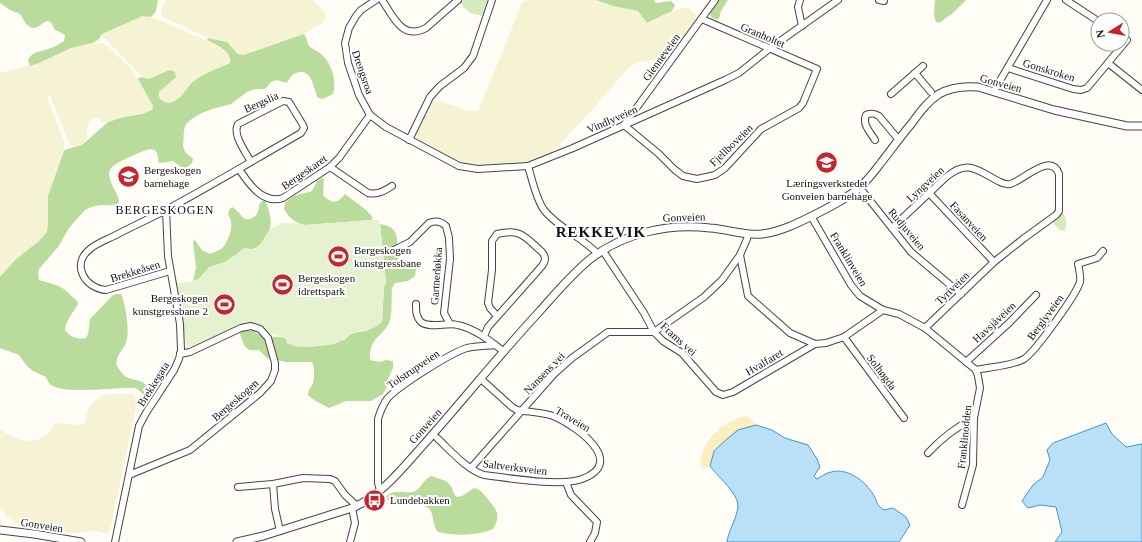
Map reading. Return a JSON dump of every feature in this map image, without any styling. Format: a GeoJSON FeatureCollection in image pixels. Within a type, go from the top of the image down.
{"type":"FeatureCollection","features":[{"type":"Feature","properties":{"kind":"street","name":"Drengsroa"},"geometry":{"type":"LineString","coordinates":[[376,0],[361,10],[356,16],[349,28],[345,44],[348,63],[359,95],[370,115],[386,127],[459,166],[478,169],[528,166]]}},
{"type":"Feature","properties":{"kind":"street"},"geometry":{"type":"LineString","coordinates":[[382,0],[400,26],[408,32],[413,32],[426,28],[458,0]]}},
{"type":"Feature","properties":{"kind":"street"},"geometry":{"type":"LineString","coordinates":[[409,140],[430,97],[440,86],[464,68],[472,56],[492,0]]}},
{"type":"Feature","properties":{"kind":"street","name":"Glenneveien"},"geometry":{"type":"LineString","coordinates":[[624,126],[715,0]]}},
{"type":"Feature","properties":{"kind":"street"},"geometry":{"type":"LineString","coordinates":[[800,0],[798,7],[802,26]]}},
{"type":"Feature","properties":{"kind":"street","name":"Vindlyveien"},"geometry":{"type":"LineString","coordinates":[[528,166],[624,126],[725,80],[739,72],[838,0]]}},
{"type":"Feature","properties":{"kind":"street"},"geometry":{"type":"LineString","coordinates":[[994,91],[1048,0]]}},
{"type":"Feature","properties":{"kind":"street"},"geometry":{"type":"LineString","coordinates":[[1066,0],[1090,16]]}},
{"type":"Feature","properties":{"kind":"street","name":"Granholtet"},"geometry":{"type":"LineString","coordinates":[[702,19],[817,69]]}},
{"type":"Feature","properties":{"kind":"street","name":"Gonskroken"},"geometry":{"type":"LineString","coordinates":[[1008,68],[1073,89],[1081,90],[1087,88],[1117,52]]}},
{"type":"Feature","properties":{"kind":"street"},"geometry":{"type":"LineString","coordinates":[[1108,63],[1142,90]]}},
{"type":"Feature","properties":{"kind":"street"},"geometry":{"type":"LineString","coordinates":[[891,94],[923,66]]}},
{"type":"Feature","properties":{"kind":"street","name":"Fjellboveien"},"geometry":{"type":"LineString","coordinates":[[624,126],[683,176],[697,179],[715,175],[725,168],[761,129],[799,108],[803,103],[817,69]]}},
{"type":"Feature","properties":{"kind":"street"},"geometry":{"type":"LineString","coordinates":[[915,74],[931,92]]}},
{"type":"Feature","properties":{"kind":"street","name":"Gonveien"},"geometry":{"type":"LineString","coordinates":[[237,542],[280,531],[354,507],[380,490],[396,476],[481,379],[503,351],[574,274],[600,252],[639,234],[675,227],[712,228],[748,234],[761,234],[773,232],[812,216],[837,203],[860,188],[872,175],[927,103],[941,93],[954,88],[968,86],[978,87],[1054,110],[1128,126],[1142,126]]}},
{"type":"Feature","properties":{"kind":"street","name":"Bergslia"},"geometry":{"type":"LineString","coordinates":[[166,210],[251,162],[301,133],[303,131],[303,125],[289,102],[283,101],[238,124],[236,130],[238,138],[251,162]]}},
{"type":"Feature","properties":{"kind":"street"},"geometry":{"type":"LineString","coordinates":[[875,140],[864,120],[866,115],[869,114],[876,114],[879,116],[899,140]]}},
{"type":"Feature","properties":{"kind":"street","name":"Bergeskaret"},"geometry":{"type":"LineString","coordinates":[[238,169],[254,190],[266,198],[275,200],[288,196],[339,158],[370,115]]}},
{"type":"Feature","properties":{"kind":"street","name":"Lyngveien"},"geometry":{"type":"LineString","coordinates":[[892,228],[953,171],[962,167],[972,167],[978,169],[1006,184],[1012,184],[1041,167],[1048,165],[1054,167],[1057,169],[1059,174],[1059,211],[1054,218],[1023,239],[994,262]]}},
{"type":"Feature","properties":{"kind":"street"},"geometry":{"type":"LineString","coordinates":[[330,166],[368,193],[374,194],[381,192],[392,186]]}},
{"type":"Feature","properties":{"kind":"street"},"geometry":{"type":"LineString","coordinates":[[528,166],[543,209],[592,248],[600,252]]}},
{"type":"Feature","properties":{"kind":"street","name":"Rudjuveien"},"geometry":{"type":"LineString","coordinates":[[860,188],[911,252],[961,294]]}},
{"type":"Feature","properties":{"kind":"street","name":"Fasanveien"},"geometry":{"type":"LineString","coordinates":[[929,193],[994,262]]}},
{"type":"Feature","properties":{"kind":"street","name":"Brekkegata"},"geometry":{"type":"LineString","coordinates":[[115,542],[139,426],[174,370],[180,354],[181,333],[166,244],[166,210]]}},
{"type":"Feature","properties":{"kind":"street","name":"Brekkeåsen"},"geometry":{"type":"LineString","coordinates":[[166,210],[90,249],[84,258],[82,267],[83,276],[90,285],[99,290],[106,290],[170,271]]}},
{"type":"Feature","properties":{"kind":"street","name":"Franklinveien"},"geometry":{"type":"LineString","coordinates":[[812,216],[855,291],[865,300],[883,310],[899,314],[925,328],[976,370]]}},
{"type":"Feature","properties":{"kind":"street","name":"Gartnerløkka"},"geometry":{"type":"LineString","coordinates":[[390,252],[410,242],[429,223],[433,221],[438,221],[446,226],[449,238],[450,259],[444,313],[450,324]]}},
{"type":"Feature","properties":{"kind":"street"},"geometry":{"type":"LineString","coordinates":[[484,336],[488,327],[497,316],[545,262],[545,256],[542,252],[518,232],[503,232],[497,234],[492,241],[492,270],[488,302],[490,308],[497,316]]}},
{"type":"Feature","properties":{"kind":"street"},"geometry":{"type":"LineString","coordinates":[[654,332],[704,297],[722,280],[740,255],[748,234]]}},
{"type":"Feature","properties":{"kind":"street","name":"Berglyveien"},"geometry":{"type":"LineString","coordinates":[[976,370],[1024,359],[1048,332],[1076,290],[1080,281],[1078,264],[1097,258],[1103,251]]}},
{"type":"Feature","properties":{"kind":"street","name":"Frams vei"},"geometry":{"type":"LineString","coordinates":[[600,252],[644,313],[654,332],[663,341],[682,353],[716,392],[723,395]]}},
{"type":"Feature","properties":{"kind":"street"},"geometry":{"type":"LineString","coordinates":[[740,255],[748,296],[790,333],[814,344],[826,343],[844,337],[883,310]]}},
{"type":"Feature","properties":{"kind":"street","name":"Tyriveien"},"geometry":{"type":"LineString","coordinates":[[925,328],[994,262]]}},
{"type":"Feature","properties":{"kind":"street","name":"Havsjåveien"},"geometry":{"type":"LineString","coordinates":[[966,362],[1036,295]]}},
{"type":"Feature","properties":{"kind":"street"},"geometry":{"type":"LineString","coordinates":[[416,304],[416,313],[422,322],[427,324],[458,325],[484,336],[503,351]]}},
{"type":"Feature","properties":{"kind":"street","name":"Bergeskogen"},"geometry":{"type":"LineString","coordinates":[[129,475],[190,450],[260,393],[271,382],[275,370],[274,359],[268,338],[260,329],[251,326],[240,328],[190,352],[180,354]]}},
{"type":"Feature","properties":{"kind":"street","name":"Nansens vei"},"geometry":{"type":"LineString","coordinates":[[471,468],[523,411],[554,374],[600,336],[608,332],[654,332]]}},
{"type":"Feature","properties":{"kind":"street","name":"Solhøgda"},"geometry":{"type":"LineString","coordinates":[[844,337],[904,418]]}},
{"type":"Feature","properties":{"kind":"street","name":"Tolstrupveien"},"geometry":{"type":"LineString","coordinates":[[380,490],[378,483],[378,419],[381,409],[387,399],[396,390],[452,355],[467,348],[495,344]]}},
{"type":"Feature","properties":{"kind":"street","name":"Hvalfaret"},"geometry":{"type":"LineString","coordinates":[[723,395],[744,387],[814,344]]}},
{"type":"Feature","properties":{"kind":"street","name":"Franklinodden"},"geometry":{"type":"LineString","coordinates":[[962,505],[973,465],[974,418],[980,388],[980,381],[976,370]]}},
{"type":"Feature","properties":{"kind":"street","name":"Traveien"},"geometry":{"type":"LineString","coordinates":[[481,379],[512,407],[523,411],[552,416],[589,440],[599,454],[599,467]]}},
{"type":"Feature","properties":{"kind":"street"},"geometry":{"type":"LineString","coordinates":[[928,453],[934,446],[966,422],[974,418]]}},
{"type":"Feature","properties":{"kind":"street","name":"Saltverksveien"},"geometry":{"type":"LineString","coordinates":[[437,438],[477,473],[484,475],[566,482],[581,480],[593,474],[599,467]]}},
{"type":"Feature","properties":{"kind":"street"},"geometry":{"type":"LineString","coordinates":[[238,487],[273,484],[303,478],[330,479],[335,481],[354,507],[355,523],[350,542]]}},
{"type":"Feature","properties":{"kind":"street"},"geometry":{"type":"LineString","coordinates":[[566,482],[570,495],[597,522],[596,529],[590,542]]}},
{"type":"Feature","properties":{"kind":"street"},"geometry":{"type":"LineString","coordinates":[[273,484],[275,509],[280,531]]}},
{"type":"Feature","properties":{"kind":"street","name":"Gonveien"},"geometry":{"type":"LineString","coordinates":[[0,530],[81,542]]}},
{"type":"Feature","properties":{"kind":"shaded area"},"geometry":{"type":"Polygon","coordinates":[[[166,0],[313,0],[325,13],[325,17],[322,23],[301,36],[249,54],[240,55],[227,42],[206,37],[163,17],[161,14],[161,9],[166,0]]]}},
{"type":"Feature","properties":{"kind":"shaded area"},"geometry":{"type":"Polygon","coordinates":[[[596,0],[613,6],[638,11],[646,22],[649,23],[681,8],[688,8],[695,13],[696,17],[685,36],[668,56],[660,59],[637,62],[628,68],[593,109],[548,155],[528,162],[511,165],[472,165],[451,159],[418,141],[416,132],[430,105],[434,101],[440,101],[468,111],[478,111],[521,4],[524,1],[596,0]]]}},
{"type":"Feature","properties":{"kind":"shaded area"},"geometry":{"type":"Polygon","coordinates":[[[142,16],[157,19],[212,43],[229,55],[231,61],[190,85],[177,100],[168,103],[164,102],[159,95],[159,91],[174,79],[176,75],[170,70],[149,79],[142,77],[101,35],[142,16]]]}},
{"type":"Feature","properties":{"kind":"shaded area"},"geometry":{"type":"Polygon","coordinates":[[[104,43],[132,70],[149,97],[153,108],[149,112],[108,122],[102,122],[97,117],[92,118],[88,123],[86,140],[82,145],[76,147],[71,146],[50,96],[47,96],[65,144],[64,151],[48,196],[47,232],[39,241],[15,260],[0,277],[0,73],[39,63],[71,48],[104,43]]]}},
{"type":"Feature","properties":{"kind":"shaded area"},"geometry":{"type":"Polygon","coordinates":[[[109,394],[132,394],[136,398],[137,403],[110,531],[107,534],[93,531],[69,533],[24,526],[11,520],[0,509],[0,429],[21,440],[33,441],[48,434],[55,423],[76,425],[84,424],[88,410],[93,403],[100,396],[109,394]]]}},
{"type":"Feature","properties":{"kind":"green space"},"geometry":{"type":"Polygon","coordinates":[[[0,0],[158,0],[156,11],[151,17],[142,16],[102,34],[99,39],[93,43],[71,48],[30,66],[28,60],[33,54],[49,49],[64,41],[65,35],[54,29],[49,21],[32,28],[26,24],[20,14],[10,10],[0,3],[0,0]]]}},
{"type":"Feature","properties":{"kind":"green space"},"geometry":{"type":"Polygon","coordinates":[[[464,0],[488,0],[483,16],[470,13],[460,3],[464,0]]]}},
{"type":"Feature","properties":{"kind":"green space"},"geometry":{"type":"Polygon","coordinates":[[[596,0],[654,0],[656,3],[671,1],[675,5],[672,11],[647,23],[638,11],[613,6],[596,0]]]}},
{"type":"Feature","properties":{"kind":"green space"},"geometry":{"type":"Polygon","coordinates":[[[719,0],[728,0],[721,11],[719,19],[715,19],[711,17],[710,12],[719,0]]]}},
{"type":"Feature","properties":{"kind":"green space"},"geometry":{"type":"Polygon","coordinates":[[[935,0],[966,0],[953,13],[939,23],[936,22],[934,15],[935,0]]]}},
{"type":"Feature","properties":{"kind":"green space"},"geometry":{"type":"Polygon","coordinates":[[[304,34],[309,46],[326,59],[331,68],[334,78],[333,94],[323,99],[318,98],[309,76],[300,72],[294,74],[286,83],[277,80],[271,82],[265,89],[255,89],[247,92],[231,104],[212,109],[193,118],[186,124],[183,146],[185,152],[193,159],[192,163],[186,168],[181,167],[173,161],[159,163],[157,153],[155,150],[150,149],[116,164],[110,170],[109,175],[119,202],[116,205],[94,206],[85,210],[69,228],[58,247],[39,269],[39,280],[64,289],[77,301],[78,304],[68,319],[65,330],[74,337],[80,339],[86,338],[88,334],[90,319],[113,295],[121,294],[126,311],[128,332],[126,343],[119,354],[116,363],[125,376],[146,384],[148,392],[144,395],[136,388],[77,390],[57,388],[48,382],[46,377],[33,371],[26,365],[19,355],[0,348],[0,277],[15,260],[39,241],[47,232],[48,196],[64,151],[82,145],[108,122],[124,117],[142,114],[152,110],[153,106],[138,79],[140,77],[149,79],[170,70],[175,72],[176,77],[159,92],[161,99],[168,103],[178,99],[198,78],[230,63],[229,55],[219,46],[207,40],[208,38],[227,42],[238,54],[244,55],[304,34]]]}},
{"type":"Feature","properties":{"kind":"green space"},"geometry":{"type":"Polygon","coordinates":[[[322,178],[324,179],[323,195],[326,198],[334,202],[340,200],[345,194],[365,209],[373,218],[371,220],[306,225],[293,220],[284,209],[285,203],[295,196],[312,191],[317,181],[322,178]]]}},
{"type":"Feature","properties":{"kind":"green space"},"geometry":{"type":"Polygon","coordinates":[[[262,201],[265,201],[270,214],[271,222],[266,238],[258,247],[251,249],[246,248],[225,262],[214,266],[206,271],[199,279],[193,281],[196,267],[193,242],[194,239],[202,250],[210,254],[220,250],[226,242],[231,230],[231,222],[228,215],[229,210],[232,207],[244,218],[250,219],[256,214],[262,201]]]}},
{"type":"Feature","properties":{"kind":"green space"},"geometry":{"type":"Polygon","coordinates":[[[1061,213],[1064,214],[1066,218],[1065,231],[1060,230],[1052,222],[1061,213]]]}},
{"type":"Feature","properties":{"kind":"green space","name":"Bergeskogen idrettspark"},"geometry":{"type":"Polygon","coordinates":[[[379,220],[380,224],[386,282],[384,287],[382,322],[379,325],[354,333],[334,344],[306,347],[290,345],[285,338],[269,332],[251,322],[191,347],[186,345],[175,284],[196,281],[209,267],[225,262],[234,257],[242,249],[255,249],[270,229],[282,223],[306,225],[379,220]]]}},
{"type":"Feature","properties":{"kind":"green space"},"geometry":{"type":"Polygon","coordinates":[[[380,224],[388,226],[396,234],[397,252],[400,264],[412,266],[416,269],[415,276],[408,281],[395,283],[392,288],[390,322],[385,330],[375,340],[371,348],[370,360],[380,362],[386,360],[393,361],[393,368],[388,379],[388,385],[383,394],[371,401],[346,401],[329,408],[308,395],[308,391],[314,380],[313,363],[286,362],[267,358],[259,350],[247,349],[239,332],[249,330],[266,337],[283,337],[288,344],[344,340],[351,334],[366,331],[382,322],[384,287],[386,282],[380,224]]]}},
{"type":"Feature","properties":{"kind":"green space"},"geometry":{"type":"Polygon","coordinates":[[[431,476],[449,483],[457,497],[462,496],[474,488],[481,491],[497,512],[496,524],[493,529],[466,535],[438,532],[434,525],[431,511],[428,508],[418,504],[389,501],[386,497],[395,492],[416,491],[428,477],[431,476]]]}},
{"type":"Feature","properties":{"kind":"sand"},"geometry":{"type":"Polygon","coordinates":[[[747,416],[756,425],[739,430],[727,439],[714,451],[710,466],[706,468],[701,467],[701,458],[704,449],[708,441],[715,433],[730,422],[747,416]]]}},
{"type":"Feature","properties":{"kind":"water"},"geometry":{"type":"Polygon","coordinates":[[[1106,423],[1112,434],[1126,447],[1142,444],[1142,542],[1055,542],[1062,532],[1056,507],[1040,505],[1028,508],[1022,501],[1033,485],[1043,477],[1050,460],[1047,450],[1053,443],[1106,423]]]}},
{"type":"Feature","properties":{"kind":"water"},"geometry":{"type":"Polygon","coordinates":[[[756,425],[772,430],[785,438],[808,445],[820,467],[814,476],[817,479],[827,473],[835,471],[848,473],[866,485],[881,508],[884,510],[893,508],[906,517],[910,525],[899,542],[727,542],[738,510],[737,501],[735,496],[710,466],[714,451],[727,439],[738,430],[756,425]]]}},
{"type":"Feature","properties":{"kind":"place","name":"Læringsverkstedet Gonveien barnehage"},"geometry":{"type":"Point","coordinates":[827,163]}},
{"type":"Feature","properties":{"kind":"place","name":"Bergeskogen barnehage"},"geometry":{"type":"Point","coordinates":[128,176]}},
{"type":"Feature","properties":{"kind":"place","name":"Bergeskogen kunstgressbane"},"geometry":{"type":"Point","coordinates":[338,256]}},
{"type":"Feature","properties":{"kind":"place","name":"Bergeskogen idrettspark"},"geometry":{"type":"Point","coordinates":[283,284]}},
{"type":"Feature","properties":{"kind":"place","name":"Bergeskogen kunstgressbane 2"},"geometry":{"type":"Point","coordinates":[224,304]}},
{"type":"Feature","properties":{"kind":"place","name":"Lundebakken"},"geometry":{"type":"Point","coordinates":[375,500]}},
{"type":"Feature","properties":{"kind":"district","name":"BERGESKOGEN"},"geometry":{"type":"Point","coordinates":[165,210]}},
{"type":"Feature","properties":{"kind":"district","name":"REKKEVIK"},"geometry":{"type":"Point","coordinates":[601,232]}}]}
